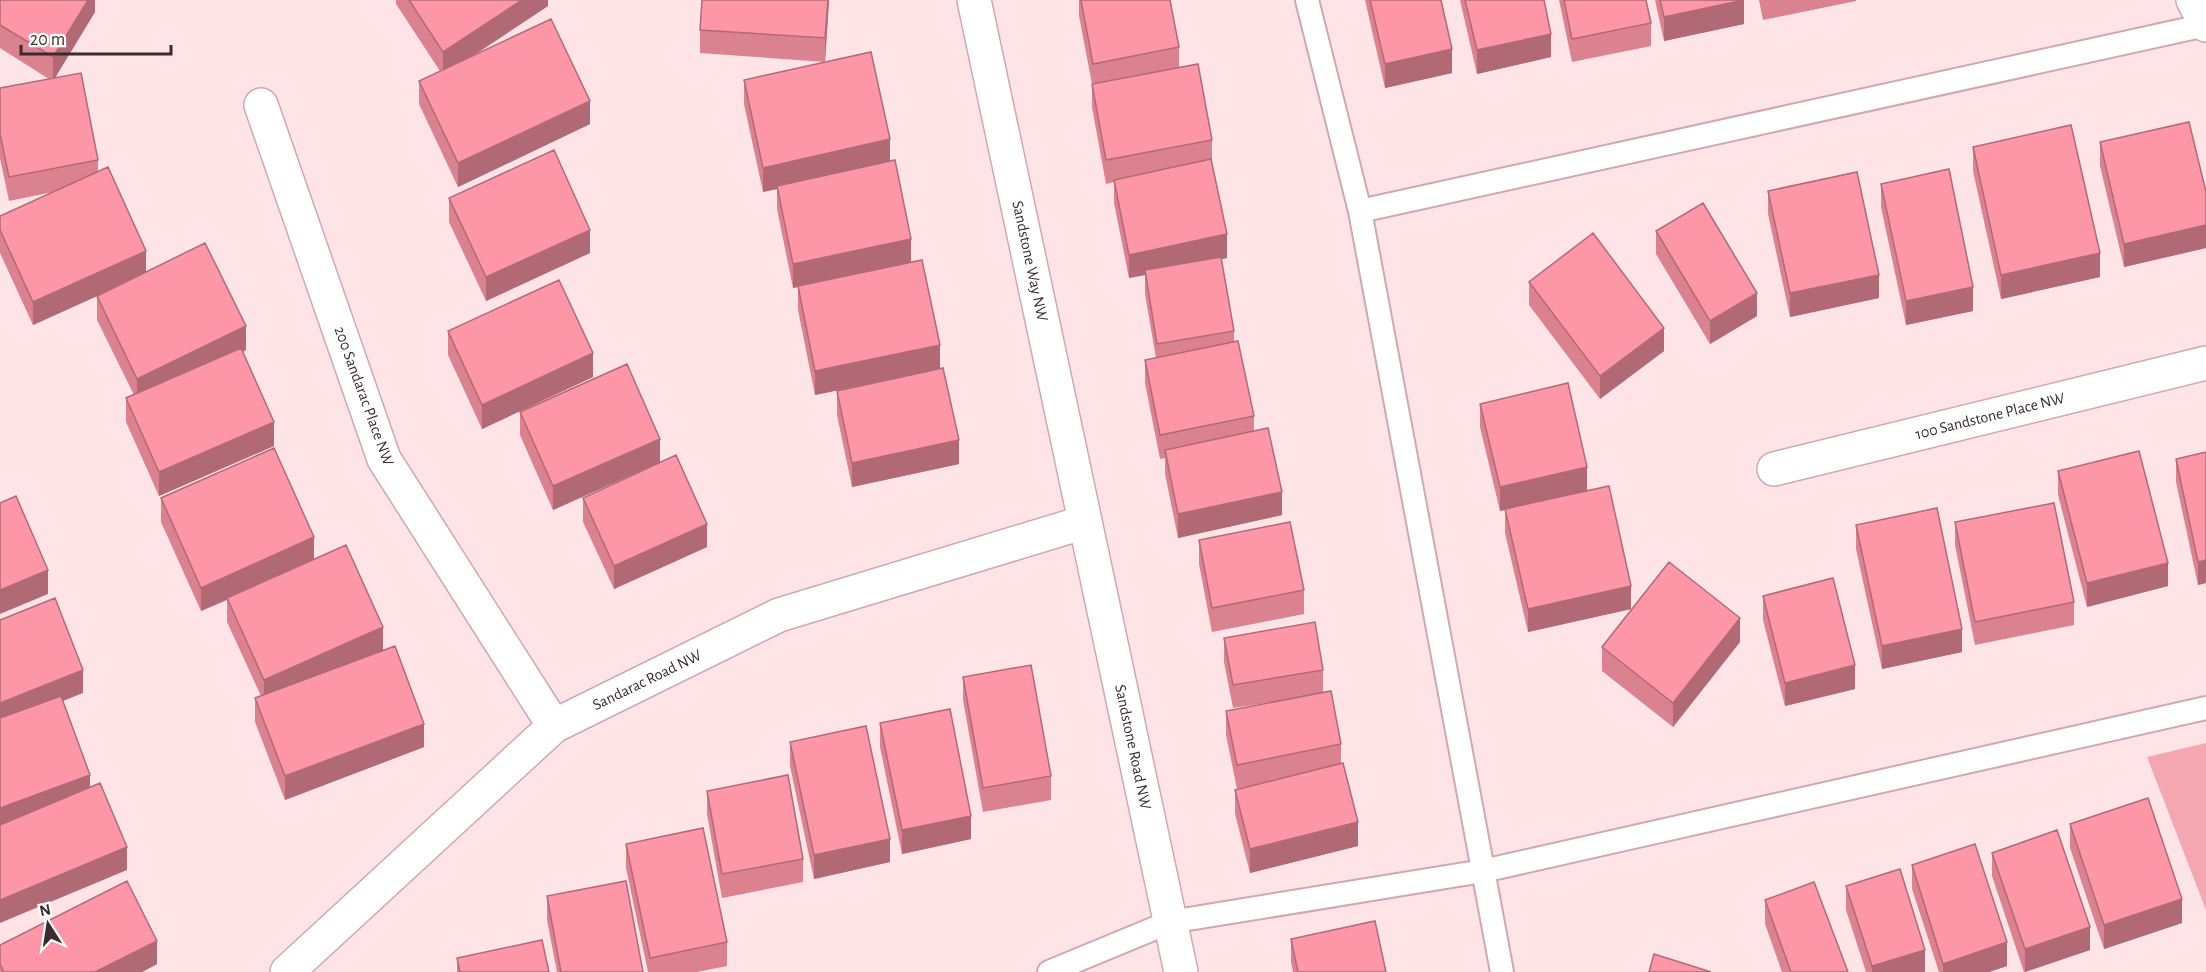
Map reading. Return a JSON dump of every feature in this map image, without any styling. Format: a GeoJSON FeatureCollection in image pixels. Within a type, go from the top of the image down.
{"type":"FeatureCollection","features":[{"type":"Feature","properties":{"kind":"street","name":"Sandstone Way NW"},"geometry":{"type":"LineString","coordinates":[[974,0],[1085,522]]}},
{"type":"Feature","properties":{"kind":"street"},"geometry":{"type":"LineString","coordinates":[[2193,0],[2206,25]]}},
{"type":"Feature","properties":{"kind":"street","name":"200 Sandarac Place NW"},"geometry":{"type":"LineString","coordinates":[[261,105],[384,459],[554,726]]}},
{"type":"Feature","properties":{"kind":"street","name":"100 Sandstone Place NW"},"geometry":{"type":"LineString","coordinates":[[1774,469],[2206,363]]}},
{"type":"Feature","properties":{"kind":"street","name":"Sandarac Road NW"},"geometry":{"type":"LineString","coordinates":[[287,972],[554,726],[779,615],[1085,522]]}},
{"type":"Feature","properties":{"kind":"street","name":"Sandstone Road NW"},"geometry":{"type":"LineString","coordinates":[[1085,522],[1181,972]]}},
{"type":"Feature","properties":{"kind":"lane"},"geometry":{"type":"LineString","coordinates":[[1306,0],[1360,212],[1502,972]]}},
{"type":"Feature","properties":{"kind":"lane"},"geometry":{"type":"LineString","coordinates":[[1360,212],[2206,25]]}},
{"type":"Feature","properties":{"kind":"lane"},"geometry":{"type":"LineString","coordinates":[[1049,972],[1170,922],[1483,871],[2206,708]]}},
{"type":"Feature","properties":{"kind":"shaded area"},"geometry":{"type":"Polygon","coordinates":[[[2206,743],[2206,910],[2147,757],[2206,743]]]}},
{"type":"Feature","properties":{"kind":"building"},"geometry":{"type":"Polygon","coordinates":[[[0,0],[88,0],[53,57],[0,25],[0,0]]]}},
{"type":"Feature","properties":{"kind":"building"},"geometry":{"type":"Polygon","coordinates":[[[409,0],[522,0],[443,52],[409,0]]]}},
{"type":"Feature","properties":{"kind":"building"},"geometry":{"type":"Polygon","coordinates":[[[702,0],[828,0],[825,38],[700,30],[702,0]]]}},
{"type":"Feature","properties":{"kind":"building"},"geometry":{"type":"Polygon","coordinates":[[[1081,0],[1170,0],[1179,47],[1093,64],[1081,0]]]}},
{"type":"Feature","properties":{"kind":"building"},"geometry":{"type":"Polygon","coordinates":[[[1370,0],[1441,0],[1452,49],[1385,64],[1370,0]]]}},
{"type":"Feature","properties":{"kind":"building"},"geometry":{"type":"Polygon","coordinates":[[[1465,0],[1544,0],[1551,34],[1477,50],[1465,0]]]}},
{"type":"Feature","properties":{"kind":"building"},"geometry":{"type":"Polygon","coordinates":[[[1564,0],[1646,0],[1651,23],[1572,39],[1564,0]]]}},
{"type":"Feature","properties":{"kind":"building"},"geometry":{"type":"Polygon","coordinates":[[[1660,0],[1744,0],[1664,17],[1660,0]]]}},
{"type":"Feature","properties":{"kind":"building"},"geometry":{"type":"Polygon","coordinates":[[[551,19],[590,101],[458,163],[419,81],[551,19]]]}},
{"type":"Feature","properties":{"kind":"building"},"geometry":{"type":"Polygon","coordinates":[[[871,52],[890,139],[763,168],[744,80],[871,52]]]}},
{"type":"Feature","properties":{"kind":"building"},"geometry":{"type":"Polygon","coordinates":[[[1198,64],[1212,140],[1106,160],[1092,84],[1198,64]]]}},
{"type":"Feature","properties":{"kind":"building"},"geometry":{"type":"Polygon","coordinates":[[[81,73],[98,160],[9,177],[0,134],[0,88],[81,73]]]}},
{"type":"Feature","properties":{"kind":"building"},"geometry":{"type":"Polygon","coordinates":[[[2189,122],[2206,192],[2206,225],[2124,244],[2100,142],[2189,122]]]}},
{"type":"Feature","properties":{"kind":"building"},"geometry":{"type":"Polygon","coordinates":[[[2071,125],[2100,253],[2001,275],[1973,147],[2071,125]]]}},
{"type":"Feature","properties":{"kind":"building"},"geometry":{"type":"Polygon","coordinates":[[[554,150],[590,230],[486,277],[449,198],[554,150]]]}},
{"type":"Feature","properties":{"kind":"building"},"geometry":{"type":"Polygon","coordinates":[[[1211,159],[1227,234],[1129,255],[1114,180],[1211,159]]]}},
{"type":"Feature","properties":{"kind":"building"},"geometry":{"type":"Polygon","coordinates":[[[895,160],[911,239],[793,264],[777,186],[895,160]]]}},
{"type":"Feature","properties":{"kind":"building"},"geometry":{"type":"Polygon","coordinates":[[[108,167],[146,251],[33,302],[0,230],[0,216],[108,167]]]}},
{"type":"Feature","properties":{"kind":"building"},"geometry":{"type":"Polygon","coordinates":[[[1949,169],[1973,287],[1906,301],[1881,184],[1949,169]]]}},
{"type":"Feature","properties":{"kind":"building"},"geometry":{"type":"Polygon","coordinates":[[[1857,172],[1879,275],[1790,293],[1768,191],[1857,172]]]}},
{"type":"Feature","properties":{"kind":"building"},"geometry":{"type":"Polygon","coordinates":[[[1703,203],[1757,293],[1710,321],[1656,231],[1703,203]]]}},
{"type":"Feature","properties":{"kind":"building"},"geometry":{"type":"Polygon","coordinates":[[[1593,233],[1664,328],[1600,376],[1529,282],[1593,233]]]}},
{"type":"Feature","properties":{"kind":"building"},"geometry":{"type":"Polygon","coordinates":[[[205,243],[246,326],[137,379],[97,296],[205,243]]]}},
{"type":"Feature","properties":{"kind":"building"},"geometry":{"type":"Polygon","coordinates":[[[1221,257],[1234,331],[1157,344],[1145,270],[1221,257]]]}},
{"type":"Feature","properties":{"kind":"building"},"geometry":{"type":"Polygon","coordinates":[[[922,260],[940,345],[815,371],[798,286],[922,260]]]}},
{"type":"Feature","properties":{"kind":"building"},"geometry":{"type":"Polygon","coordinates":[[[559,280],[593,353],[482,405],[448,331],[559,280]]]}},
{"type":"Feature","properties":{"kind":"building"},"geometry":{"type":"Polygon","coordinates":[[[1238,341],[1254,416],[1160,435],[1145,360],[1238,341]]]}},
{"type":"Feature","properties":{"kind":"building"},"geometry":{"type":"Polygon","coordinates":[[[241,348],[274,422],[159,472],[126,398],[241,348]]]}},
{"type":"Feature","properties":{"kind":"building"},"geometry":{"type":"Polygon","coordinates":[[[627,364],[660,439],[553,486],[520,412],[627,364]]]}},
{"type":"Feature","properties":{"kind":"building"},"geometry":{"type":"Polygon","coordinates":[[[943,368],[959,440],[852,463],[837,391],[943,368]]]}},
{"type":"Feature","properties":{"kind":"building"},"geometry":{"type":"Polygon","coordinates":[[[1568,383],[1587,467],[1500,487],[1480,404],[1568,383]]]}},
{"type":"Feature","properties":{"kind":"building"},"geometry":{"type":"Polygon","coordinates":[[[1268,428],[1282,492],[1178,514],[1165,450],[1268,428]]]}},
{"type":"Feature","properties":{"kind":"building"},"geometry":{"type":"Polygon","coordinates":[[[274,448],[314,537],[201,588],[161,498],[274,448]]]}},
{"type":"Feature","properties":{"kind":"building"},"geometry":{"type":"Polygon","coordinates":[[[2139,451],[2168,563],[2087,583],[2058,471],[2139,451]]]}},
{"type":"Feature","properties":{"kind":"building"},"geometry":{"type":"Polygon","coordinates":[[[2206,452],[2206,560],[2198,562],[2176,459],[2206,452]]]}},
{"type":"Feature","properties":{"kind":"building"},"geometry":{"type":"Polygon","coordinates":[[[676,455],[707,524],[614,566],[583,498],[676,455]]]}},
{"type":"Feature","properties":{"kind":"building"},"geometry":{"type":"Polygon","coordinates":[[[1609,486],[1631,586],[1528,609],[1505,509],[1609,486]]]}},
{"type":"Feature","properties":{"kind":"building"},"geometry":{"type":"Polygon","coordinates":[[[16,496],[48,570],[0,590],[0,503],[16,496]]]}},
{"type":"Feature","properties":{"kind":"building"},"geometry":{"type":"Polygon","coordinates":[[[2054,503],[2074,602],[1975,622],[1955,522],[2054,503]]]}},
{"type":"Feature","properties":{"kind":"building"},"geometry":{"type":"Polygon","coordinates":[[[1937,508],[1962,629],[1882,646],[1856,525],[1937,508]]]}},
{"type":"Feature","properties":{"kind":"building"},"geometry":{"type":"Polygon","coordinates":[[[1290,522],[1304,590],[1212,608],[1199,540],[1290,522]]]}},
{"type":"Feature","properties":{"kind":"building"},"geometry":{"type":"Polygon","coordinates":[[[346,545],[383,627],[264,680],[227,598],[346,545]]]}},
{"type":"Feature","properties":{"kind":"building"},"geometry":{"type":"Polygon","coordinates":[[[1669,562],[1740,618],[1673,703],[1602,647],[1669,562]]]}},
{"type":"Feature","properties":{"kind":"building"},"geometry":{"type":"Polygon","coordinates":[[[1833,578],[1855,665],[1785,683],[1763,596],[1833,578]]]}},
{"type":"Feature","properties":{"kind":"building"},"geometry":{"type":"Polygon","coordinates":[[[55,598],[83,670],[0,703],[0,620],[55,598]]]}},
{"type":"Feature","properties":{"kind":"building"},"geometry":{"type":"Polygon","coordinates":[[[1315,622],[1323,670],[1233,685],[1224,638],[1315,622]]]}},
{"type":"Feature","properties":{"kind":"building"},"geometry":{"type":"Polygon","coordinates":[[[395,646],[424,724],[285,776],[255,698],[395,646]]]}},
{"type":"Feature","properties":{"kind":"building"},"geometry":{"type":"Polygon","coordinates":[[[1031,665],[1051,776],[983,788],[963,677],[1031,665]]]}},
{"type":"Feature","properties":{"kind":"building"},"geometry":{"type":"Polygon","coordinates":[[[1331,691],[1341,744],[1237,765],[1226,711],[1331,691]]]}},
{"type":"Feature","properties":{"kind":"building"},"geometry":{"type":"Polygon","coordinates":[[[61,696],[90,775],[0,808],[0,718],[61,696]]]}},
{"type":"Feature","properties":{"kind":"building"},"geometry":{"type":"Polygon","coordinates":[[[950,709],[971,816],[902,830],[880,723],[950,709]]]}},
{"type":"Feature","properties":{"kind":"building"},"geometry":{"type":"Polygon","coordinates":[[[866,726],[890,839],[814,855],[790,742],[866,726]]]}},
{"type":"Feature","properties":{"kind":"building"},"geometry":{"type":"Polygon","coordinates":[[[1343,763],[1358,822],[1250,849],[1235,790],[1343,763]]]}},
{"type":"Feature","properties":{"kind":"building"},"geometry":{"type":"Polygon","coordinates":[[[788,775],[803,859],[722,874],[707,791],[788,775]]]}},
{"type":"Feature","properties":{"kind":"building"},"geometry":{"type":"Polygon","coordinates":[[[100,783],[127,847],[0,900],[0,825],[100,783]]]}},
{"type":"Feature","properties":{"kind":"building"},"geometry":{"type":"Polygon","coordinates":[[[2148,798],[2182,899],[2104,925],[2070,824],[2148,798]]]}},
{"type":"Feature","properties":{"kind":"building"},"geometry":{"type":"Polygon","coordinates":[[[703,828],[727,942],[650,958],[626,844],[703,828]]]}},
{"type":"Feature","properties":{"kind":"building"},"geometry":{"type":"Polygon","coordinates":[[[2057,830],[2090,927],[2025,949],[1992,853],[2057,830]]]}},
{"type":"Feature","properties":{"kind":"building"},"geometry":{"type":"Polygon","coordinates":[[[1975,844],[2007,942],[1943,964],[1912,865],[1975,844]]]}},
{"type":"Feature","properties":{"kind":"building"},"geometry":{"type":"Polygon","coordinates":[[[1900,869],[1925,950],[1872,966],[1846,886],[1900,869]]]}},
{"type":"Feature","properties":{"kind":"building"},"geometry":{"type":"Polygon","coordinates":[[[127,881],[157,941],[95,972],[4,972],[0,964],[0,945],[127,881]]]}},
{"type":"Feature","properties":{"kind":"building"},"geometry":{"type":"Polygon","coordinates":[[[626,881],[643,972],[561,972],[547,896],[626,881]]]}},
{"type":"Feature","properties":{"kind":"building"},"geometry":{"type":"Polygon","coordinates":[[[1814,882],[1848,972],[1791,972],[1765,900],[1814,882]]]}},
{"type":"Feature","properties":{"kind":"building"},"geometry":{"type":"Polygon","coordinates":[[[1375,921],[1386,972],[1298,972],[1291,939],[1375,921]]]}},
{"type":"Feature","properties":{"kind":"building"},"geometry":{"type":"Polygon","coordinates":[[[542,940],[549,972],[460,972],[457,958],[542,940]]]}},
{"type":"Feature","properties":{"kind":"building"},"geometry":{"type":"Polygon","coordinates":[[[1654,954],[1711,972],[1649,972],[1654,954]]]}}]}
